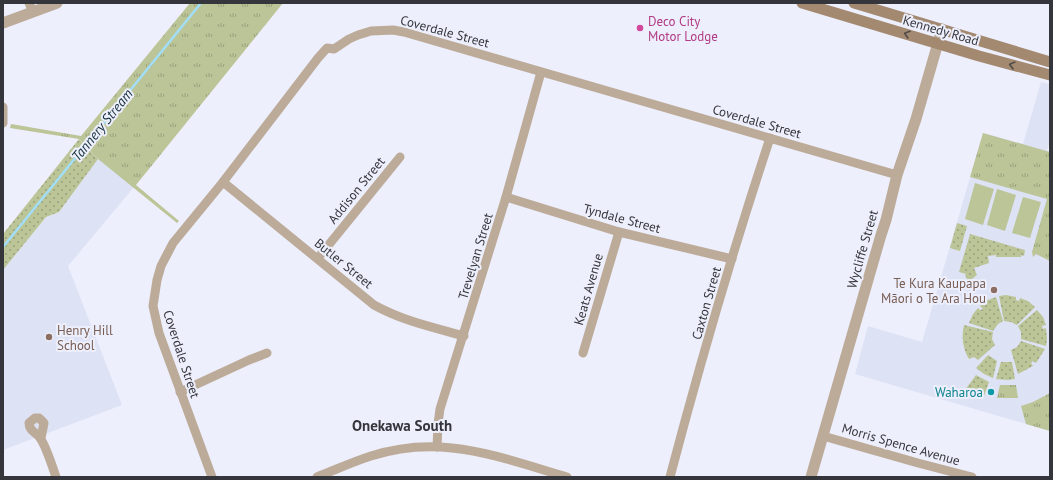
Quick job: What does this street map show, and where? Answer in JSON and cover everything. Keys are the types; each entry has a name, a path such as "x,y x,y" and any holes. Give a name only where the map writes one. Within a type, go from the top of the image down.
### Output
{"main road":[{"name":"Kennedy Road","path":"802,3 938,44 1050,75"},
{"name":"Kennedy Road","path":"861,4 1050,62"},
{"path":"859,20 861,4"}],"street":[{"path":"3,23 31,8 57,3"},
{"name":"Wycliffe Street","path":"811,477 886,220 897,175 916,119 942,29"},
{"name":"Coverdale Street","path":"212,477 159,333 153,306 155,286 161,266 173,243 223,182 327,48 334,49 340,44 358,35 382,30 404,32 897,175"},
{"name":"Trevelyan Street","path":"437,447 440,409 506,198 541,72"},
{"path":"3,107 3,123"},
{"name":"Caxton Street","path":"670,477 732,259 770,138"},
{"name":"Addison Street","path":"318,258 400,157"},
{"name":"Butler Street","path":"223,182 374,305 390,314 464,336"},
{"name":"Tyndale Street","path":"506,198 618,232 732,259"},
{"name":"Keats Avenue","path":"583,353 618,232"},
{"path":"180,392 267,353"},
{"name":"Morris Spence Avenue","path":"823,436 972,477"},
{"path":"41,438 56,477"},
{"path":"317,477 371,456 407,449 437,447 451,447 482,453 567,477"}],"shaded area":[{"name":"Te Kura Kaupapa Māori o Te Ara Hou","path":"1041,82 1050,84 1050,141 1047,151 1050,152 1050,431 855,374 868,326 922,342 983,133 1023,144"},
{"name":"Henry Hill School","path":"98,159 134,187 68,266 122,405 3,450 3,270 46,217 59,212"}],"green space":[{"path":"190,3 283,3 136,185 179,221 177,223 98,159 79,139 10,128 11,124 81,136"},
{"path":"983,133 1050,152 1050,261 1036,254 1033,257 1032,252 1047,199 970,177"},
{"path":"79,139 98,159 59,212 46,217 3,270 3,234"},
{"path":"975,183 994,189 983,225 965,219"},
{"path":"997,189 1016,195 1005,231 987,225"},
{"path":"1023,197 1041,202 1030,238 1012,233"},
{"path":"957,223 967,226 960,251 950,248"},
{"path":"970,234 1025,250 1024,256 988,256 989,263 974,268 977,275 969,281 965,276 966,274 959,272"},
{"path":"1006,295 1016,297 1016,300 1019,301 1020,298 1028,301 1035,307 1017,325 1004,321 999,296"},
{"path":"996,297 1003,321 998,324 993,331 969,323 973,314 978,308 980,310 983,309 980,306 988,300"},
{"path":"1037,310 1043,317 1046,325 1042,326 1043,329 1046,328 1046,346 1021,339 1021,332 1018,326"},
{"path":"964,325 993,332 992,339 995,345 978,360 974,357 969,359 965,351 963,343"},
{"path":"1021,341 1045,349 1036,363 1033,361 1031,363 1033,366 1018,374 1011,350 1017,347"},
{"path":"988,355 997,361 993,378 976,368"},
{"path":"1001,362 1012,362 1015,379 996,379"},
{"path":"976,375 989,382 984,396 965,390"},
{"path":"1000,385 1016,385 1018,398 997,398"},
{"path":"1050,393 1050,431 1026,424 1021,406 1033,402"}],"waterway":[{"name":"Tannery Stream","path":"3,247 201,3"}],"place":[{"name":"Deco City Motor Lodge","path":"640,28"},
{"name":"Te Kura Kaupapa Māori o Te Ara Hou","path":"994,290"},
{"name":"Henry Hill School","path":"49,337"},
{"name":"Waharoa","path":"991,392"}],"district":[{"name":"Onekawa South","path":"402,426"}]}
